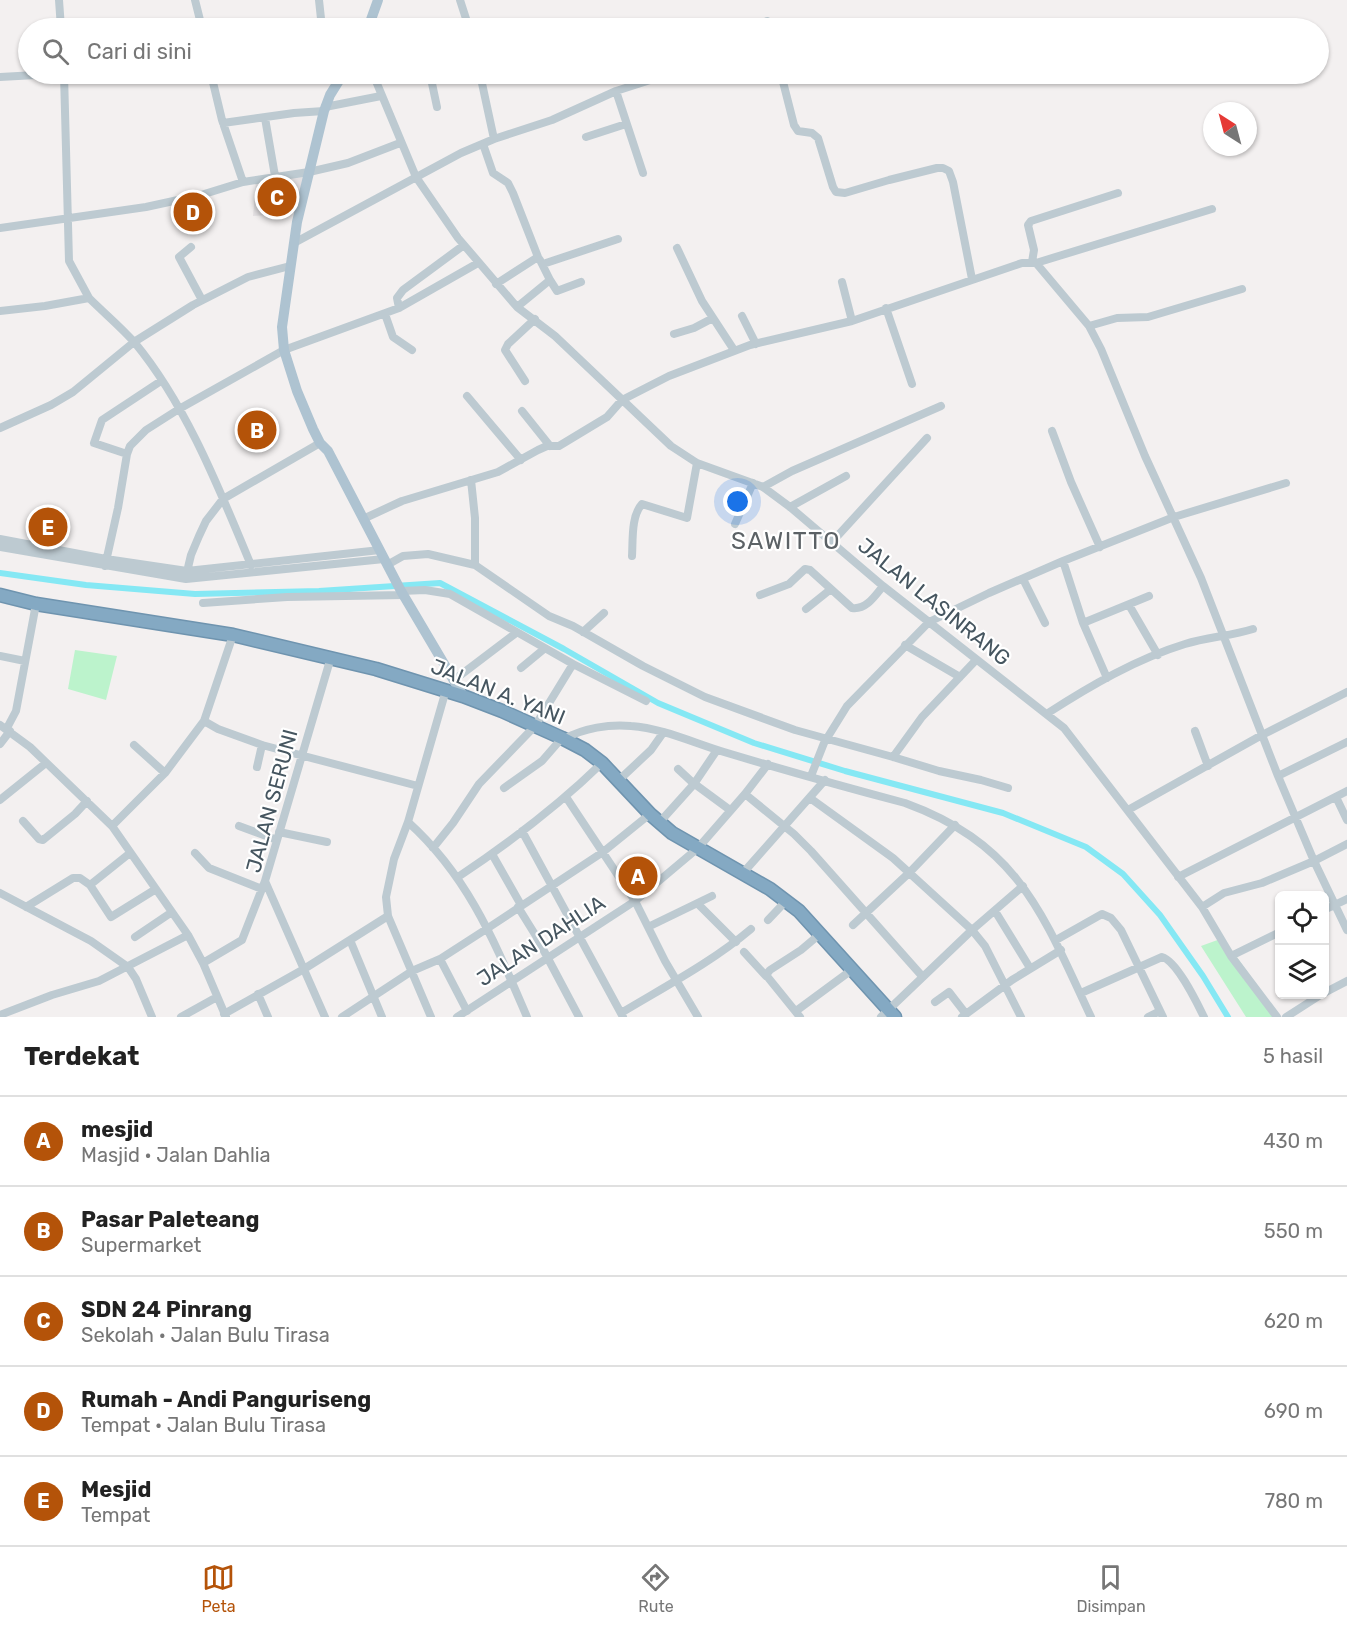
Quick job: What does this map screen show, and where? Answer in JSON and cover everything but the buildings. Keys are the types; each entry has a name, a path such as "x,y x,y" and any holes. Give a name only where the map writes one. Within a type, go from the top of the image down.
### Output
{"highway":[{"name":"JALAN A. YANI","path":"0,595 36,604 233,635 450,685 464,696 563,738 602,763 654,819 698,848 743,873 799,911 853,969 889,1015"}],"main road":[{"path":"372,18 378,0"},
{"path":"337,84 325,109 294,243 282,323 284,350 297,391 320,443 328,451 450,685"}],"street":[{"path":"59,0 60,18"},
{"path":"195,0 200,18"},
{"path":"319,0 321,18"},
{"path":"460,0 466,18"},
{"path":"0,77 18,76"},
{"path":"64,84 69,261 89,298 134,342 179,409 223,498 251,566"},
{"path":"213,84 223,123 243,183"},
{"name":"JALAN LASINRANG","path":"377,84 416,177 445,221 517,307 535,320 670,446 696,463 763,487 976,660 1048,713 1075,741 1202,907 1231,956 1277,1017"},
{"path":"432,84 437,108"},
{"path":"482,84 494,139"},
{"path":"294,243 416,177 483,144 552,120 616,91 638,84"},
{"path":"784,84 794,125 798,131 812,133 818,138 832,187 836,192 845,193 937,168 949,171 972,279"},
{"path":"616,91 643,173"},
{"path":"223,123 325,109 381,96"},
{"path":"264,118 275,176"},
{"path":"586,137 626,124"},
{"path":"0,228 146,207 275,176 309,172 348,163 400,143"},
{"path":"483,144 493,173 508,183 550,280 557,291 581,282"},
{"path":"1118,193 1028,223 1034,250 1034,262 1089,326 1101,349 1145,456 1201,578 1278,776 1314,861 1347,930"},
{"path":"363,519 402,501 502,471 550,446 559,446 607,417 622,400 669,375 735,350 852,321 972,279 1212,209"},
{"path":"496,284 541,260 618,239"},
{"path":"399,309 398,298 403,290 464,244"},
{"path":"191,247 179,257 202,300"},
{"path":"677,248 702,301 735,350"},
{"path":"105,563 118,508 126,454 130,446 146,430 284,350 399,309 478,263"},
{"path":"0,428 64,398 134,342 202,300 248,277 290,266"},
{"path":"517,307 550,280"},
{"path":"842,282 852,321"},
{"path":"1089,326 1117,318 1148,317 1242,290"},
{"path":"0,311 89,298"},
{"path":"886,308 912,384"},
{"path":"385,314 393,337 412,350"},
{"path":"742,315 756,344"},
{"path":"674,334 694,328 713,318"},
{"path":"525,381 505,350 508,344 535,320"},
{"path":"126,454 94,443 101,421 161,381"},
{"path":"467,396 521,460"},
{"path":"763,487 792,471 941,406"},
{"path":"522,411 550,446"},
{"path":"1052,431 1071,482 1100,547"},
{"path":"832,542 927,438"},
{"path":"187,575 206,521 223,498 320,443"},
{"path":"632,556 635,519 638,508 642,504 687,518 696,463"},
{"path":"790,507 846,476"},
{"path":"471,480 475,518 475,565"},
{"path":"735,524 753,483"},
{"path":"812,773 825,741 847,706 929,622 1063,561 1174,518 1286,483"},
{"path":"0,539 105,563 187,575 385,561 403,556 428,554 475,565 549,616 705,697 825,741 1008,788"},
{"path":"0,547 63,554"},
{"path":"187,575 251,566 385,561"},
{"path":"1063,561 1083,622 1107,678"},
{"path":"760,595 789,584 805,569 810,570 852,608 858,609 866,605 883,586"},
{"path":"1023,579 1045,623"},
{"path":"806,609 831,588"},
{"path":"203,603 425,590 450,594 544,649 646,702"},
{"path":"1083,622 1149,596"},
{"path":"0,744 16,711 36,604"},
{"path":"1129,605 1158,655"},
{"path":"583,632 604,613"},
{"path":"1048,713 1086,689 1158,655 1183,645 1253,629"},
{"path":"431,1017 388,916 387,888 394,859 408,822 450,685 516,633"},
{"path":"112,826 165,773 204,721 233,635"},
{"path":"905,645 960,677"},
{"path":"521,668 544,649"},
{"path":"0,656 25,661"},
{"name":"JALAN SERUNI","path":"325,1017 264,885 331,657"},
{"path":"893,757 922,717 976,660"},
{"path":"433,848 479,784 536,726 573,664"},
{"path":"1128,810 1262,735 1347,692"},
{"path":"204,721 218,729 262,745 418,786"},
{"path":"504,788 542,761 563,738 581,731 610,726 635,726 768,764 812,773 825,780 932,813 955,825 993,853 1023,886 1056,940 1088,1016"},
{"path":"6,728 112,826 188,935 203,963 225,1016 388,916"},
{"path":"1195,732 1208,766"},
{"path":"619,780 651,750 663,733"},
{"path":"1278,776 1347,742"},
{"path":"134,745 165,773"},
{"path":"256,767 262,745"},
{"path":"342,1017 412,971 440,958 488,928 654,819 694,784 717,750"},
{"path":"0,800 46,763"},
{"path":"458,877 566,797 602,763"},
{"name":"JALAN DAHLIA","path":"457,1017 636,901 698,848 768,764"},
{"path":"678,769 694,784 730,810"},
{"path":"743,873 825,780"},
{"path":"1178,877 1347,791"},
{"path":"745,794 811,851 922,976"},
{"path":"566,797 636,901 676,981 698,1017"},
{"path":"1336,797 1347,820"},
{"path":"810,798 910,872 972,930 985,946 1021,1017"},
{"path":"23,821 39,839 43,840 87,801"},
{"path":"408,822 458,877 488,928 527,1017"},
{"path":"853,925 910,872 955,825"},
{"path":"239,826 278,836 327,842"},
{"path":"522,831 622,1015 736,942 751,928"},
{"path":"1202,907 1224,893 1262,883 1347,844"},
{"path":"90,885 130,853"},
{"path":"195,853 209,868 264,885 242,940 203,963"},
{"path":"492,854 579,1017"},
{"path":"26,908 73,878 80,878 90,885 111,917 156,889"},
{"path":"889,1015 922,976 1023,886"},
{"path":"0,893 99,946 128,967 136,979 152,1017"},
{"path":"648,927 712,896"},
{"path":"1329,908 1347,899"},
{"path":"768,920 786,901"},
{"path":"698,904 736,942"},
{"path":"995,911 1030,969"},
{"path":"135,937 172,912"},
{"path":"1056,940 1098,916 1105,914 1111,918 1121,930 1161,1014 1148,1017"},
{"path":"766,976 770,970 801,950 820,934"},
{"path":"1231,956 1275,934"},
{"path":"0,1014 99,981 188,935"},
{"path":"350,940 382,1017"},
{"path":"935,1002 949,992 964,1016 1006,985 1061,950"},
{"path":"744,952 798,1014 853,969"},
{"path":"440,958 467,1011"},
{"path":"1080,993 1159,958 1167,959 1194,996 1204,1017"},
{"path":"1329,991 1347,981"},
{"path":"258,994 268,1017"},
{"path":"181,1017 217,997"},
{"path":"1286,1017 1315,999"}],"shaded area":[{"path":"305,174 295,213 253,216 256,182"}],"green space":[{"path":"75,650 117,656 106,700 68,689"},
{"path":"1223,938 1280,1017 1246,1017 1201,946"}],"waterway":[{"path":"0,573 86,585 195,594 319,591 440,583 564,649 658,703 754,743 845,771 1003,813 1086,847 1123,874 1160,915 1203,976 1228,1017"}],"place":[{"name":"SDN 24 Pinrang","path":"277,197"},
{"name":"Rumah - Andi Panguriseng","path":"193,212"},
{"name":"Pasar Paleteang","path":"257,430"},
{"name":"Mesjid","path":"48,527"},
{"name":"mesjid","path":"638,876"}],"district":[{"name":"SAWITTO","path":"786,541"}]}
